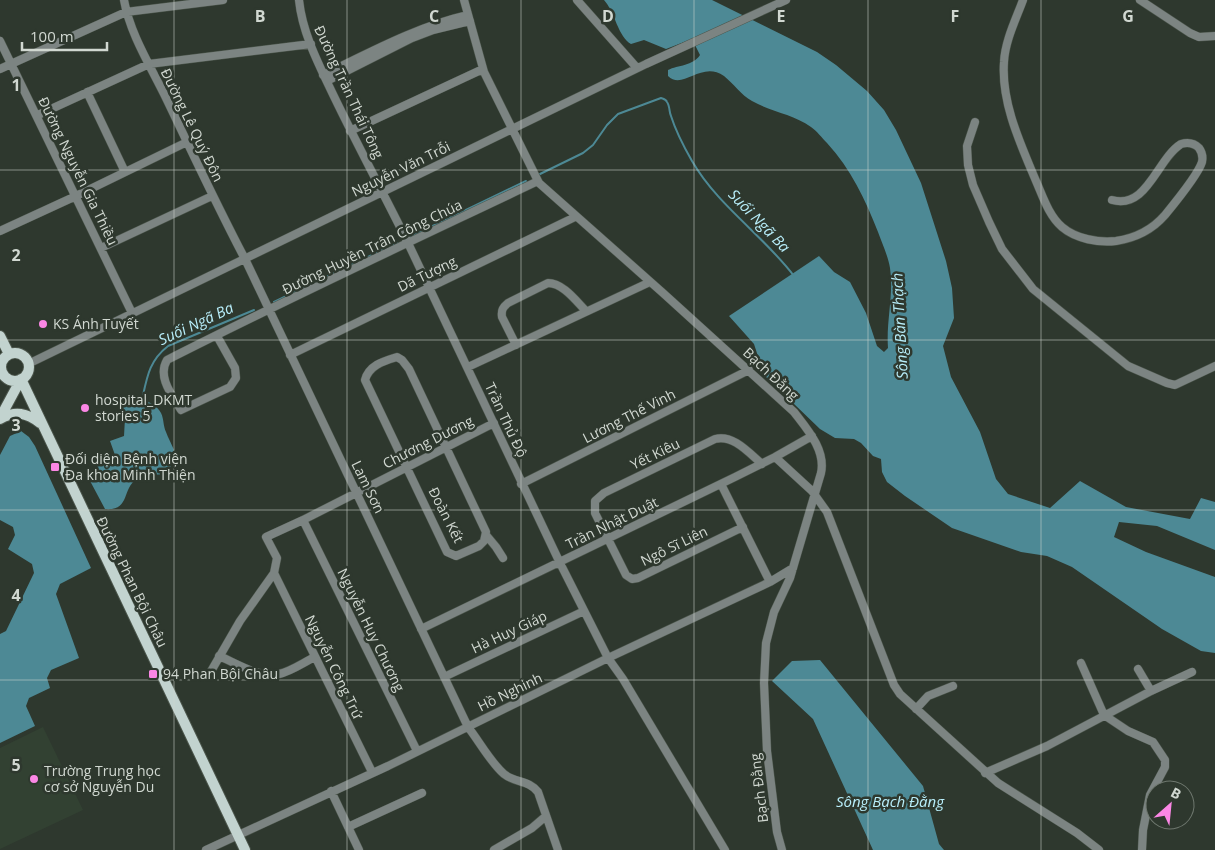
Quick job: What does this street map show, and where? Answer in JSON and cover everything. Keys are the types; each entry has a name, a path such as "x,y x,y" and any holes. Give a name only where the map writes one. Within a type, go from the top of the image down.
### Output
{"main road":[{"path":"0,336 9,354"},
{"path":"0,418 21,379 27,373 28,364 21,354 9,354 1,363 1,374 12,380 21,379"},
{"name":"Đường Phan Bội Châu","path":"21,379 245,850"},
{"path":"0,418 21,413 42,424"}],"street":[{"name":"Đường Lê Quý Đôn","path":"124,0 126,12 149,64 244,259"},
{"path":"0,68 126,12 223,0"},
{"name":"Đường Trần Thái Tông","path":"299,0 302,18 325,78 350,131 383,192"},
{"name":"Bạch Đằng","path":"464,0 483,69 538,182 794,412 812,436 823,460 793,568 786,588 774,612 766,643 767,751 777,832 782,850"},
{"path":"577,0 637,68"},
{"name":"Nguyễn Văn Trỗi","path":"28,364 637,68 786,0"},
{"path":"1023,0 1005,54 1004,70 1008,96 1012,118 1021,146 1045,202 1052,216 1061,227 1071,233 1104,242 1125,240 1146,232 1164,217 1179,198 1201,165 1201,151 1194,144 1188,142 1181,144 1160,167 1142,192 1131,200 1124,202 1112,200"},
{"path":"1140,0 1196,36 1215,36"},
{"path":"325,78 411,32 447,20 469,18"},
{"name":"Đường Nguyễn Gia Thiều","path":"0,41 38,115 132,313"},
{"path":"38,115 149,64 311,44"},
{"path":"350,131 483,69"},
{"path":"87,92 125,172"},
{"path":"975,122 967,152 973,184 1002,250 1033,289 1136,371 1175,385 1215,366"},
{"path":"0,231 187,142"},
{"name":"Đường Huyền Trân Công Chúa","path":"217,336 235,368 236,378 230,387 180,410 163,376 163,367 167,360 408,243 538,182"},
{"name":"Trần Thủ Độ","path":"383,192 494,423 521,484 608,658 623,679 725,850"},
{"path":"101,248 212,196"},
{"name":"Dã Tượng","path":"290,355 575,217"},
{"name":"Lam Sơn","path":"244,259 468,727 502,772 510,778 527,783 535,788 541,798 558,850"},
{"path":"468,368 650,282"},
{"path":"516,345 501,312 508,303 548,283 560,286 586,311"},
{"name":"Đoàn Kết","path":"397,358 402,360 409,369 486,532 484,541 479,546 456,556 447,552 408,467 365,380 371,368 397,358"},
{"name":"Lương Thế Vinh","path":"521,484 749,370"},
{"name":"Chương Dương","path":"274,572 277,558 266,537 304,520 494,423"},
{"name":"Trần Nhật Duật","path":"421,628 722,484 812,436"},
{"name":"Yết Kiêu","path":"608,538 595,513 595,501 599,496 716,439 723,437 731,439 762,464"},
{"path":"775,457 814,493 827,512 894,684 900,694 985,773 1077,832 1099,850"},
{"path":"722,484 770,582"},
{"name":"Nguyễn Huy Chương","path":"304,520 417,751"},
{"name":"Ngô Sĩ Liên","path":"608,538 626,575 632,579 638,578 743,527"},
{"path":"486,535 503,558"},
{"name":"Hồ Nghinh","path":"206,850 770,582 793,568"},
{"path":"210,673 240,621 274,572"},
{"name":"Nguyễn Công Trứ","path":"274,572 372,772"},
{"name":"Hà Huy Giáp","path":"444,677 584,611"},
{"path":"219,656 260,673 278,674 316,657"},
{"path":"1081,663 1104,715 1128,731 1153,742 1165,760 1165,767 1150,795 1143,830 1142,850"},
{"path":"1138,669 1151,690"},
{"path":"985,773 1047,746 1151,690 1178,680 1192,672"},
{"path":"916,709 928,696 953,686"},
{"path":"331,791 359,850"},
{"path":"348,827 422,793"},
{"path":"494,850 532,828 546,816"}],"shaded area":[{"name":"Trường Trung học cơ sở Nguyễn Du","path":"43,727 83,810 0,849 0,748"}],"water":[{"name":"Sông Bàn Thạch","path":"604,0 712,0 817,52 867,91 884,110 896,130 921,183 946,261 952,288 954,318 943,346 951,377 980,432 996,479 1008,494 1050,508 1080,481 1126,507 1190,519 1201,498 1215,502 1215,550 1157,526 1119,522 1114,537 1146,552 1215,577 1215,653 1201,651 1162,629 1072,567 1047,556 1021,552 952,528 887,482 882,472 881,459 873,456 861,443 854,439 835,438 820,429 764,375 754,344 729,316 819,256 834,272 850,282 866,313 877,346 884,352 888,348 890,268 873,220 857,185 843,163 813,129 797,119 752,101 744,96 724,76 716,72 708,71 680,80 674,80 668,76 668,70 689,63 700,55 692,39 666,49 644,40 631,44 623,36"},
{"path":"139,398 152,404 159,410 165,430 174,449 175,457 165,474 140,477 132,483 119,507 105,509 89,479 91,471 115,455 110,441 124,436 125,418 122,404"},
{"path":"21,431 29,437 35,446 91,568 60,584 56,594 79,658 51,670 47,678 50,688 29,698 26,706 35,726 0,743 0,634 6,631 34,573 32,564 8,549 15,535 13,527 0,520 0,455 10,436"},
{"name":"Sông Bạch Đằng","path":"820,660 923,786 939,844 944,850 873,850 813,719 772,681 792,661"}],"waterway":[{"name":"Suối Ngã Ba","path":"538,175 583,153 593,145 607,125 618,114 661,98 664,99 668,104 680,139 703,177 794,276"},
{"name":"Suối Ngã Ba","path":"410,237 526,181"},
{"name":"Suối Ngã Ba","path":"274,302 397,243"},
{"name":"Suối Ngã Ba","path":"142,400 147,377 153,364 168,346 254,310"}],"place":[{"name":"KS Ánh Tuyết","path":"43,324"},
{"name":"hospital_DKMT stories 5","path":"85,408"},
{"name":"Đối diện Bệnh viện Đa khoa Minh Thiện","path":"55,467"},
{"name":"94 Phan Bội Châu","path":"153,674"},
{"name":"Trường Trung học cơ sở Nguyễn Du","path":"34,779"}]}
